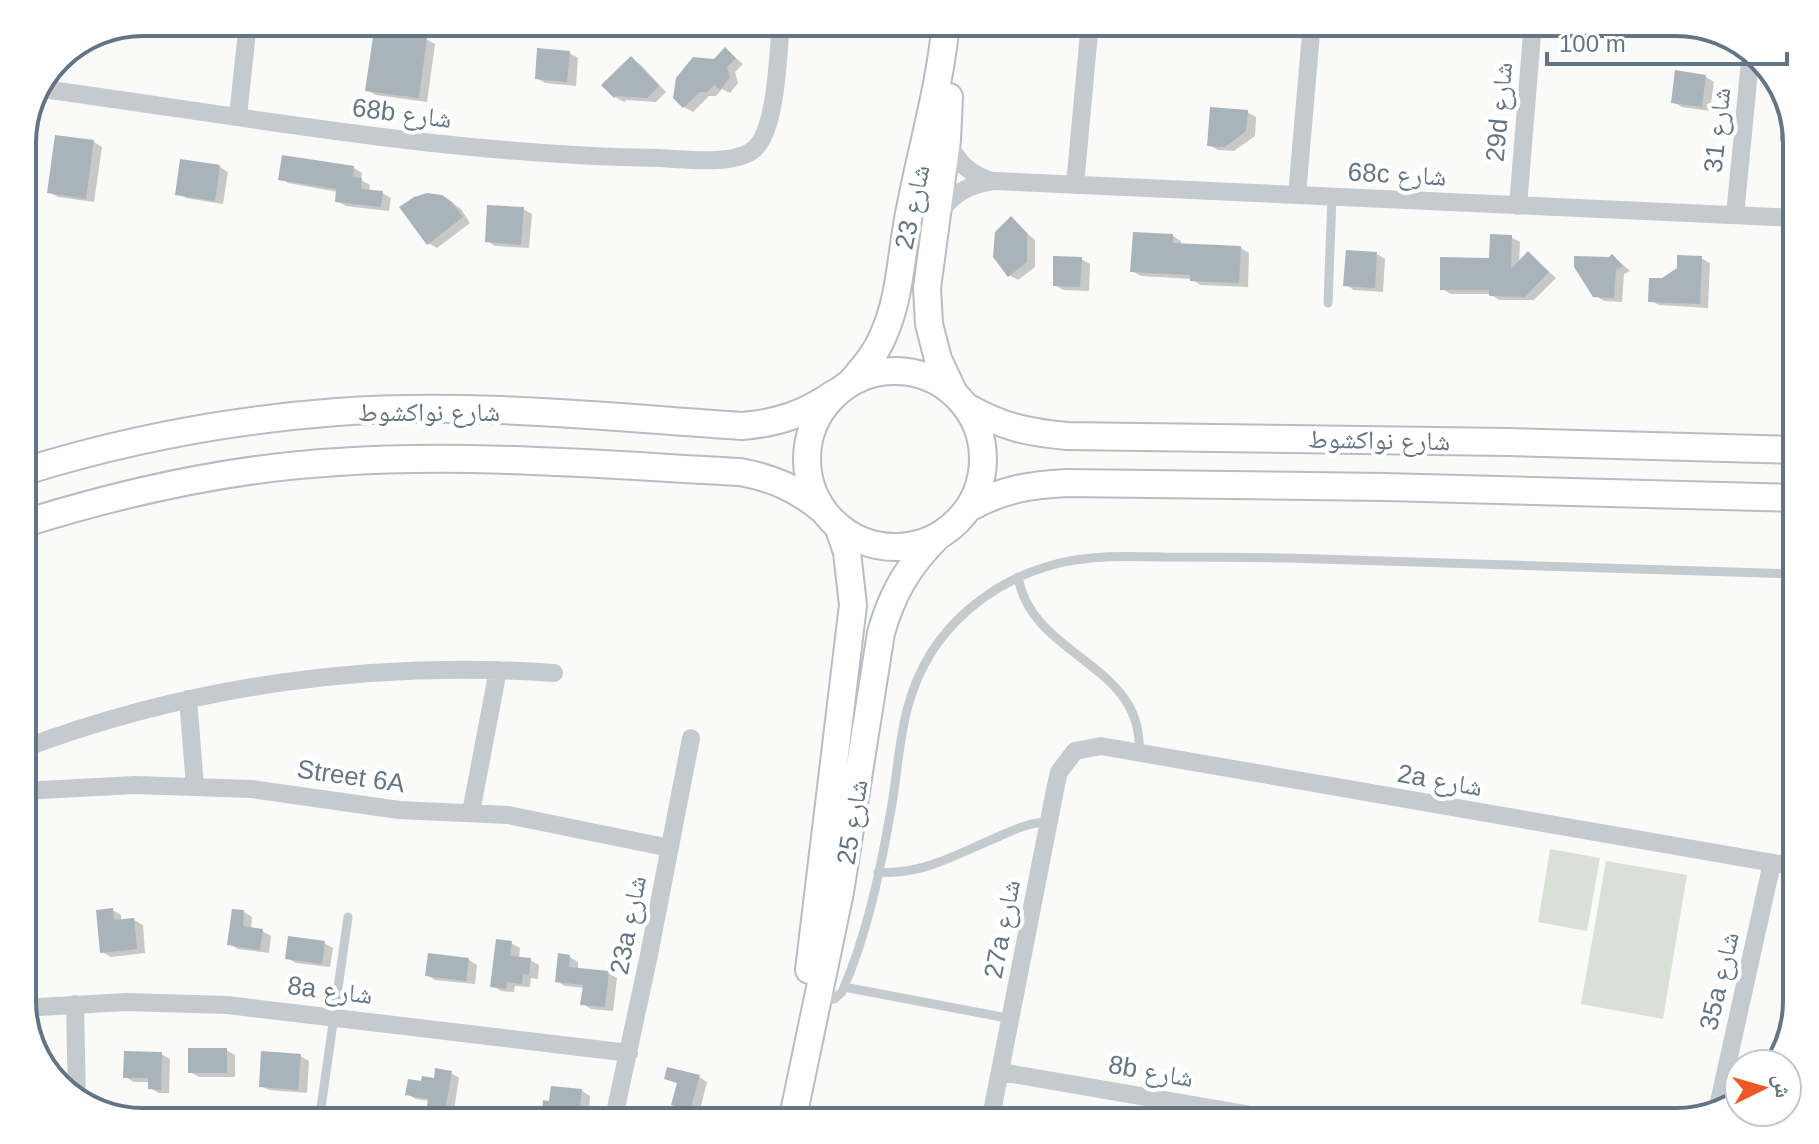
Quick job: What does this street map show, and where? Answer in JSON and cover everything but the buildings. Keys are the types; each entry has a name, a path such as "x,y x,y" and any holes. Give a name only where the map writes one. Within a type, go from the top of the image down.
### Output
{"street":[{"path":"238,116 247,36"},
{"name":"68b شارع","path":"51,90 447,145 600,157 730,159 754,149 767,128 779,36"},
{"name":"شارع 23","path":"844,387 869,360 893,310 910,208 933,109 944,36"},
{"name":"شارع 23","path":"954,36 947,140 927,288 929,324 938,359 960,399"},
{"path":"1075,185 1089,36"},
{"path":"1297,195 1311,36"},
{"name":"29d شارع","path":"1518,206 1532,36"},
{"name":"شارع 31","path":"1735,215 1749,66"},
{"name":"68c شارع","path":"947,140 954,156 965,168 979,177 995,181"},
{"name":"68c شارع","path":"936,217 947,202 961,191 977,183 995,181 1783,217"},
{"path":"893,370 915,372 935,379 960,399 977,426 983,446 983,468 969,508 955,524 938,536 918,544 897,547 876,545 856,538 831,518 813,492 807,450 821,410 844,387 872,373 893,370"},
{"name":"شارع نواكشوط","path":"36,468 153,437 245,421 338,412 431,409 742,426 767,424 815,408 844,387"},
{"name":"شارع نواكشوط","path":"960,399 1008,426 1067,436 1783,450"},
{"name":"شارع نواكشوط","path":"36,520 160,487 247,471 336,462 425,458 740,472 785,484 806,496 831,518"},
{"name":"شارع نواكشوط","path":"969,508 991,496 1016,488 1067,483 1400,487 1783,498"},
{"name":"شارع 25","path":"784,1108 808,976 853,605 847,552 831,518"},
{"name":"شارع 25","path":"795,1108 853,822 881,633 889,605 901,580 917,556 938,536"},
{"path":"36,744 92,725 188,699 279,683 349,674 438,669 554,673"},
{"path":"471,812 498,670"},
{"path":"188,699 195,786"},
{"name":"23a شارع","path":"616,1108 691,738"},
{"name":"2a شارع","path":"1075,751 1101,746 1783,865"},
{"name":"27a شارع","path":"993,1108 1059,772 1075,751"},
{"name":"Street 6A","path":"36,790 96,786 195,786 280,792 408,811 471,812 526,818 670,848"},
{"name":"35a شارع","path":"1720,1099 1772,863"},
{"name":"8a شارع","path":"36,1007 177,1002 278,1009 629,1053"},
{"path":"75,1004 77,1084"},
{"name":"8b شارع","path":"1001,1072 1211,1108"}],"lane":[{"path":"1328,303 1332,196"},
{"path":"819,1000 834,999 844,987 878,872 891,807 902,723 914,686 932,652 956,622 985,597 1018,577 1076,559 1137,556 1345,559 1783,574"},
{"path":"1018,577 1029,608 1043,626 1124,695 1137,722 1139,753"},
{"path":"878,872 899,873 919,869 1024,825 1049,822"},
{"path":"321,1108 348,917"},
{"path":"844,987 1012,1019"}],"shaded area":[{"path":"1550,849 1600,858 1587,931 1538,922"},
{"path":"1606,861 1687,875 1663,1019 1581,1004"}]}
